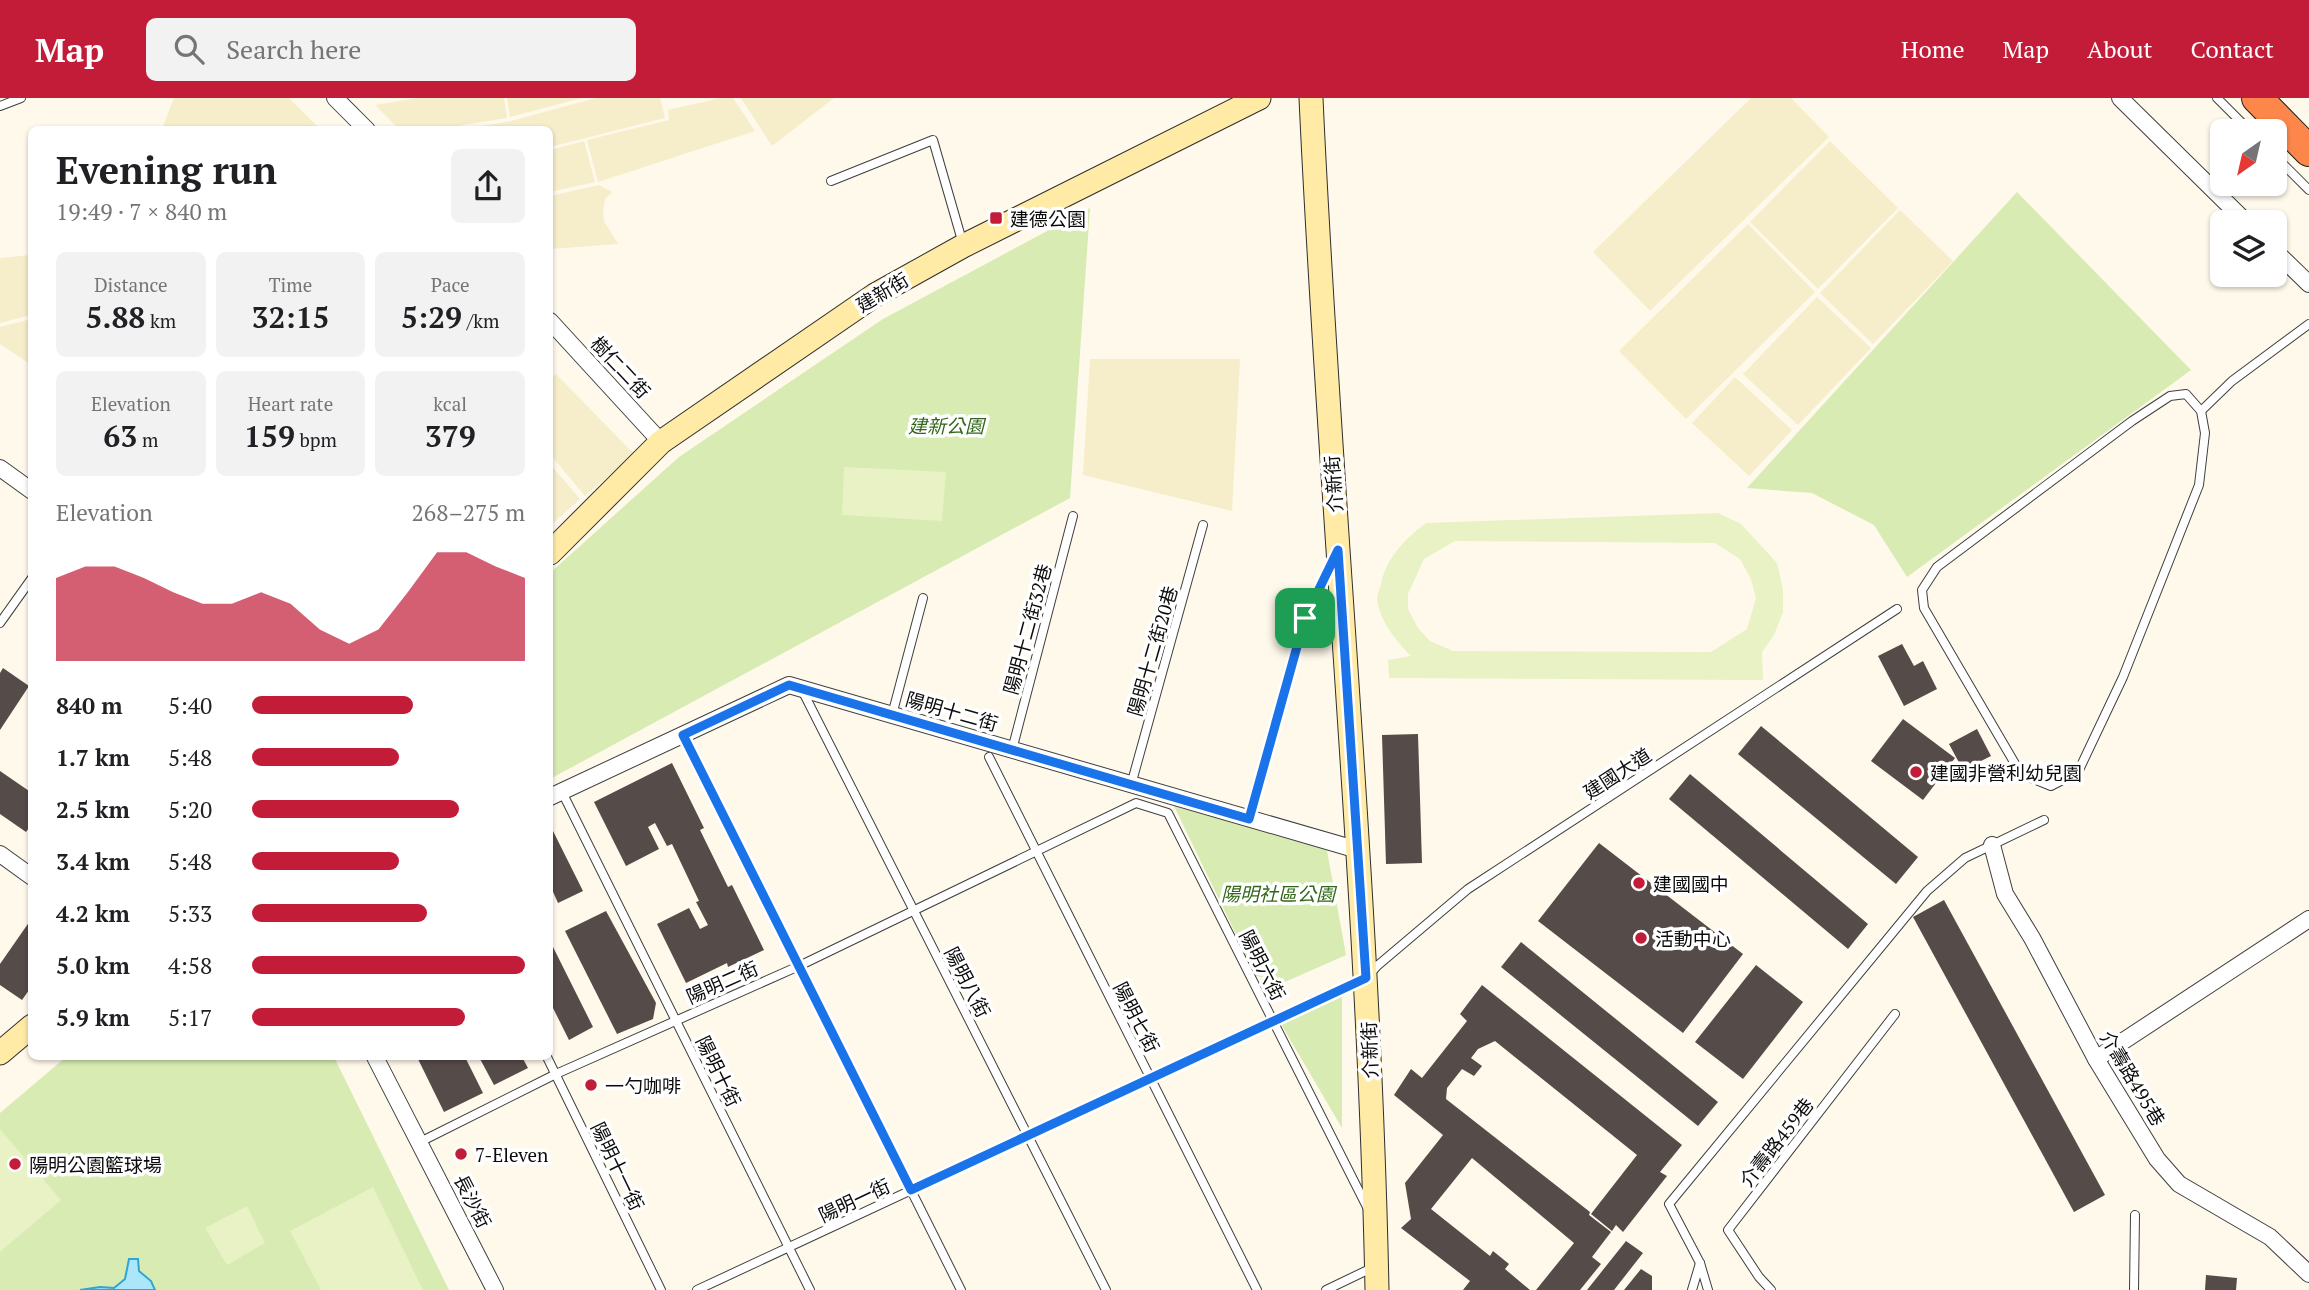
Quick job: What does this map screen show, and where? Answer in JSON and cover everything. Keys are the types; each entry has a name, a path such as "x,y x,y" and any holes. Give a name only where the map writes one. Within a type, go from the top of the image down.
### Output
{"highway":[{"path":"2257,98 2309,150"}],"street":[{"path":"335,98 363,126"},
{"name":"建新街","path":"553,550 662,442 875,295 964,246 1259,98"},
{"name":"介新街","path":"1311,98 1318,260 1366,978 1377,1290"},
{"path":"2120,98 2234,210"},
{"path":"2287,262 2309,284"},
{"name":"樹仁二街","path":"553,324 662,442"},
{"path":"0,468 28,488"},
{"name":"陽明十二街","path":"555,794 789,685 1358,849"},
{"name":"介壽路495巷","path":"1992,845 2004,894 2032,938 2096,1059 2157,1159 2179,1184 2270,1237 2309,1274"},
{"path":"0,853 28,875"},
{"path":"2096,1059 2309,919"},
{"path":"0,1053 28,1029"},
{"name":"長沙街","path":"377,1060 495,1290"}],"lane":[{"path":"0,106 21,98"},
{"path":"2217,98 2238,119"},
{"path":"831,181 933,140 964,246"},
{"path":"2287,168 2309,190"},
{"path":"2201,411 2232,381 2309,324"},
{"path":"2186,394 2201,411 2205,433 2199,485 2123,677 2078,772 2051,786 2021,774 1924,608 1922,590 1937,567 2170,396 2186,394"},
{"name":"陽明十二街32巷","path":"1012,750 1073,516"},
{"name":"陽明十二街20巷","path":"1131,785 1203,525"},
{"path":"1249,819 1305,618 1338,550"},
{"path":"0,623 28,584"},
{"path":"892,715 923,598"},
{"name":"建國大道","path":"1366,978 1468,889 1896,609"},
{"name":"陽明八街","path":"802,689 1106,1290"},
{"path":"683,735 961,1290"},
{"name":"陽明七街","path":"989,757 1257,1290"},
{"name":"陽明十街","path":"555,794 677,1020 810,1290"},
{"name":"陽明二街","path":"420,1142 556,1074 799,966 1136,803 1151,807"},
{"name":"陽明六街","path":"1151,807 1168,813 1375,1222"},
{"path":"1708,1290 1700,1263 1669,1204 1927,891 1965,858 2044,820"},
{"name":"陽明一街","path":"697,1290 1366,978"},
{"name":"介壽路459巷","path":"1771,1290 1759,1277 1728,1230 1895,1014"},
{"name":"陽明十一街","path":"549,1060 661,1290"},
{"path":"2134,1290 2135,1215"},
{"path":"1692,1290 1700,1263"},
{"path":"1326,1290 1377,1266"}],"shaded area":[{"path":"174,98 289,98 317,126 163,126"},
{"path":"418,98 504,98 507,118 457,126 396,126 375,105"},
{"path":"507,98 582,98 510,117"},
{"path":"596,98 660,98 665,118 553,146 553,126 483,126"},
{"path":"721,98 733,98 755,131 598,182 587,140 669,120 668,110"},
{"path":"741,98 834,98 772,146"},
{"path":"1751,98 1791,98 1829,137 1650,311 1593,252"},
{"path":"584,141 595,182 553,191 553,149"},
{"path":"1830,141 1898,208 1818,289 1750,222"},
{"path":"599,185 612,192 605,199 604,221 618,244 553,249 553,195"},
{"path":"1900,210 1953,261 1873,344 1820,293"},
{"path":"1748,224 1815,292 1686,419 1619,351"},
{"path":"28,255 28,316 0,323 0,258"},
{"path":"1817,297 1871,348 1798,425 1743,374"},
{"path":"28,320 28,363 0,344 0,327"},
{"path":"1090,359 1240,359 1232,511 1083,475"},
{"path":"556,374 634,454 585,496 553,458 553,376"},
{"path":"1735,377 1792,430 1749,476 1692,423"},
{"path":"553,468 580,499 553,523"}],"green space":[{"path":"2017,192 2191,370 1907,577 1874,525 1812,493 1747,488"},
{"name":"建新公園","path":"1090,208 1070,498 553,777 553,570 679,457 883,319"},
{"path":"844,467 946,472 942,521 842,515"},
{"path":"1718,513 1741,524 1777,563 1783,590 1783,612 1774,635 1762,652 1763,680 1389,678 1388,660 1411,656 1385,623 1377,596 1392,557 1411,535 1426,523","holes":["1455,541 1715,543 1740,559 1751,579 1756,598 1747,629 1711,652 1453,651 1430,641 1418,628 1408,609 1408,594 1424,559"]},
{"name":"陽明社區公園","path":"1174,806 1326,845 1346,955 1285,982 1256,976"},
{"path":"1342,990 1342,1128 1278,1019"},
{"path":"62,1060 335,1060 449,1290 0,1290 0,1113"},
{"name":"陽明公園籃球場","path":"0,1129 61,1200 0,1252"},
{"path":"373,1187 423,1290 321,1290 290,1231"},
{"path":"247,1206 265,1243 227,1265 205,1228"}],"water":[{"path":"129,1259 138,1259 139,1271 151,1281 155,1290 80,1290 114,1288 125,1279"}],"building":[{"path":"1902,644 1914,666 1923,661 1937,689 1904,706 1878,656"},
{"path":"3,668 28,688 0,730 0,673"},
{"path":"1903,719 1955,758 1923,800 1871,761"},
{"path":"1761,726 1918,857 1896,884 1738,754"},
{"path":"1977,729 1991,756 1963,770 1949,744"},
{"path":"1418,734 1422,863 1386,864 1382,735"},
{"path":"672,763 704,828 700,830 728,887 732,885 764,950 728,967 727,963 686,983 657,924 689,908 700,929 708,925 672,844 667,846 655,823 648,827 659,849 626,866 594,802"},
{"path":"0,771 28,790 28,829 26,832 0,814"},
{"path":"1690,774 1868,924 1848,949 1669,799"},
{"path":"553,831 583,891 558,903 553,892"},
{"name":"活動中心","path":"1599,843 1743,954 1683,1033 1538,921"},
{"path":"1944,900 2105,1195 2074,1212 1913,917"},
{"path":"606,911 656,1003 653,1019 617,1034 565,931"},
{"path":"28,924 28,992 22,1000 0,985 0,964"},
{"path":"1521,942 1718,1102 1698,1126 1501,967"},
{"path":"553,947 593,1027 569,1040 553,1008"},
{"path":"1756,965 1803,1002 1743,1079 1695,1042"},
{"path":"1482,985 1682,1145 1660,1172 1667,1176 1623,1232 1616,1225 1612,1231 1591,1214 1637,1155 1495,1041 1478,1049 1471,1058 1482,1066 1474,1076 1462,1069 1447,1088 1446,1099 1590,1212 1589,1215 1611,1232 1592,1257 1601,1264 1580,1290 1536,1290 1574,1243 1472,1158 1431,1209 1490,1256 1493,1251 1509,1264 1505,1269 1530,1290 1463,1290 1470,1281 1401,1228 1411,1219 1405,1183 1443,1135 1394,1095 1411,1069 1422,1078 1467,1021 1460,1014"},
{"path":"418,1060 466,1060 483,1093 444,1112"},
{"path":"481,1060 524,1060 528,1068 494,1085"},
{"path":"1626,1241 1643,1253 1614,1290 1587,1290"},
{"path":"1641,1269 1652,1276 1652,1290 1624,1290"},
{"path":"2206,1275 2237,1278 2236,1290 2205,1290"}],"place":[{"name":"建德公園","path":"996,218"},
{"name":"建國非營利幼兒園","path":"1916,772"},
{"name":"建國國中","path":"1639,883"},
{"name":"活動中心","path":"1641,938"},
{"name":"一勺咖啡","path":"591,1085"},
{"name":"7-Eleven","path":"461,1154"},
{"name":"陽明公園籃球場","path":"15,1164"}],"route":[{"path":"1338,550 1366,978 911,1190 683,735 789,685 1249,819 1305,618 1338,550"}]}
